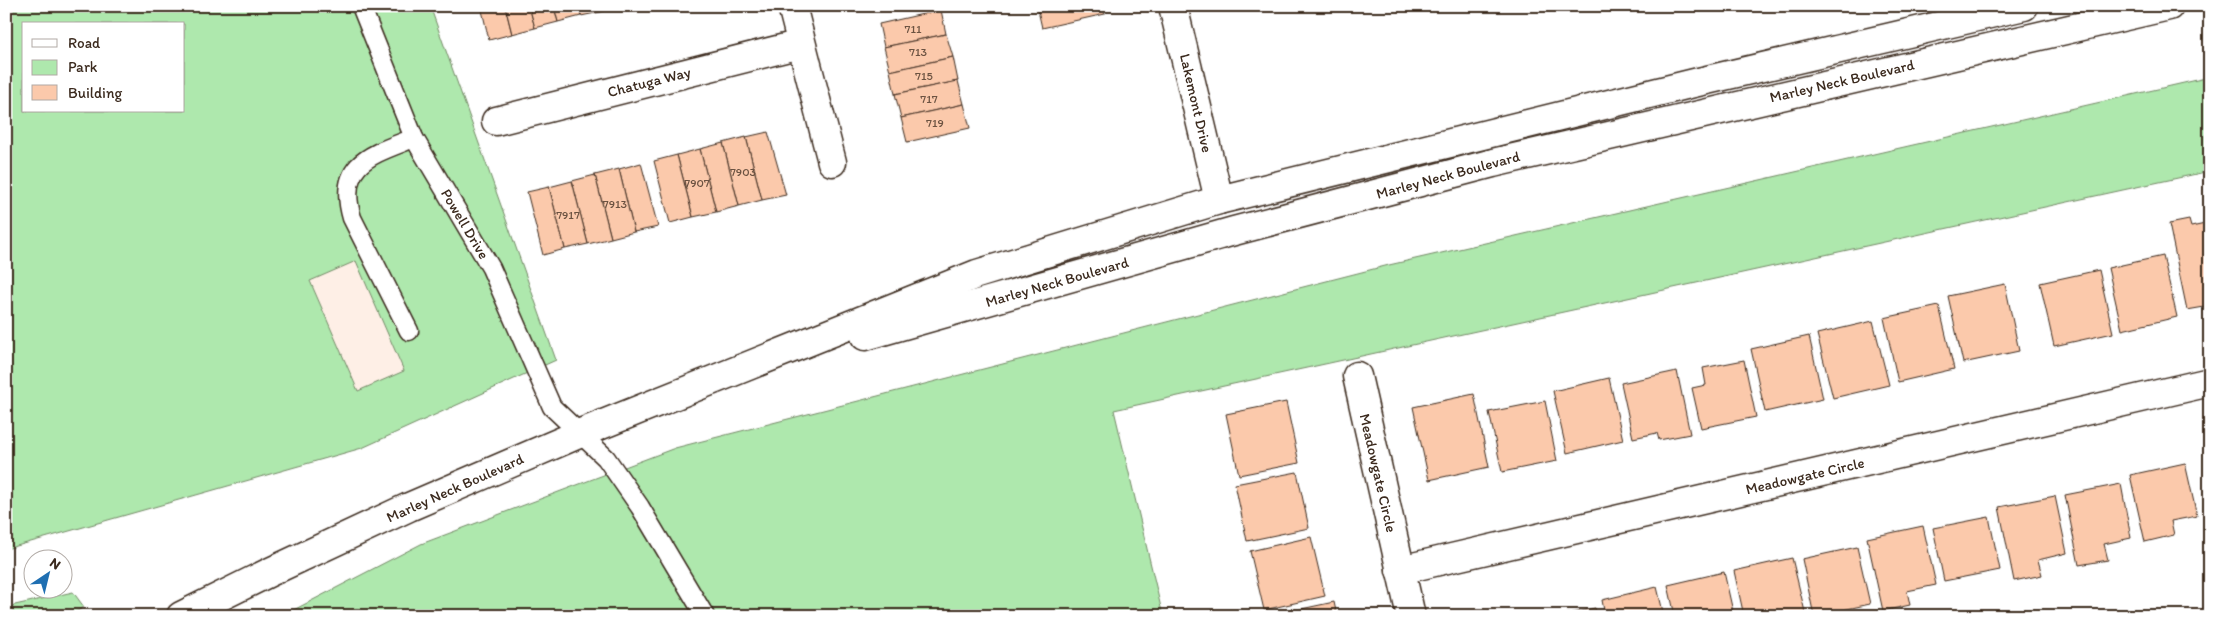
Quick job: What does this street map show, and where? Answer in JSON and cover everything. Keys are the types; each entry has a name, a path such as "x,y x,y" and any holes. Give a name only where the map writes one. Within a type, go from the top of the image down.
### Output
{"main road":[{"path":"792,6 832,162"},
{"name":"Lakemont Drive","path":"1173,6 1219,200"},
{"name":"Marley Neck Boulevard","path":"182,616 400,511 580,433 977,274 1219,200 1685,85 2024,6"},
{"name":"Marley Neck Boulevard","path":"733,372 1234,231 1493,163 2169,6"},
{"name":"Chatuga Way","path":"496,121 801,44"},
{"name":"Meadowgate Circle","path":"1357,376 1411,616"},
{"name":"Meadowgate Circle","path":"1400,570 2210,382"}],"lane":[{"name":"Powell Drive","path":"361,6 414,138 491,268 552,407 606,458 640,507 705,616"},
{"path":"409,331 352,218 347,200 348,184 354,172 363,161 376,153 414,138"}],"shaded area":[{"path":"356,261 404,371 358,392 310,281"}],"green space":[{"path":"6,6 430,6 556,360 362,448 6,549","holes":["356,261 404,371 358,391 310,281"]},
{"path":"2210,77 2210,171 1114,410 1163,616 282,616 421,544 675,448 1389,265"},
{"path":"72,592 84,607 69,616 6,616 6,607 37,600 72,600"}],"building":[{"path":"481,6 505,6 512,34 489,40"},
{"path":"505,6 529,6 535,28 512,34"},
{"path":"529,6 554,6 558,22 535,28"},
{"path":"554,6 578,6 581,16 558,22"},
{"path":"578,6 604,6 605,11 581,16"},
{"path":"1037,6 1103,6 1105,14 1042,28"},
{"path":"941,10 946,34 884,47 879,24"},
{"path":"946,34 953,57 890,71 884,47"},
{"path":"953,57 958,81 895,94 890,71"},
{"path":"958,81 964,104 901,118 895,94"},
{"path":"964,104 970,128 907,142 901,118"},
{"path":"768,132 786,195 762,200 746,137"},
{"path":"746,137 762,200 739,206 723,143"},
{"path":"723,143 739,206 716,212 700,149"},
{"path":"700,149 716,212 693,217 677,155"},
{"path":"677,155 693,217 670,223 654,161"},
{"path":"641,163 658,227 634,232 619,169"},
{"path":"619,169 634,232 611,238 595,175"},
{"path":"595,175 611,238 588,244 572,181"},
{"path":"572,181 588,244 565,249 549,187"},
{"path":"549,187 565,249 543,255 527,192"},
{"path":"2189,220 2191,227 2210,223 2210,306 2187,310 2169,224"},
{"path":"2163,256 2177,317 2122,330 2108,268"},
{"path":"2099,270 2113,333 2054,346 2040,283"},
{"path":"2005,284 2019,351 1963,363 1948,296"},
{"path":"1939,306 1954,369 1898,382 1884,318"},
{"path":"1873,321 1889,385 1833,398 1817,334"},
{"path":"1809,336 1823,399 1765,412 1751,349"},
{"path":"1744,360 1756,417 1701,428 1692,388 1706,385 1703,368"},
{"path":"1677,371 1690,434 1659,440 1657,433 1633,438 1621,383"},
{"path":"1609,378 1623,440 1567,453 1553,391"},
{"path":"1474,394 1489,467 1429,480 1413,407"},
{"path":"1545,401 1557,461 1502,472 1489,412"},
{"path":"1286,402 1299,463 1239,475 1226,414"},
{"path":"2185,463 2197,516 2171,521 2174,535 2145,542 2130,475"},
{"path":"1297,472 1309,528 1247,541 1235,484"},
{"path":"2121,484 2131,538 2104,544 2108,560 2079,565 2065,495"},
{"path":"2055,496 2067,553 2038,560 2042,575 2014,581 1999,507"},
{"path":"1989,517 2000,570 1944,581 1933,528"},
{"path":"1923,526 1936,585 1907,591 1910,605 1883,611 1867,538"},
{"path":"1311,537 1325,596 1264,610 1250,551"},
{"path":"1857,547 1870,604 1838,611 1839,616 1814,616 1802,559"},
{"path":"1792,558 1806,616 1744,616 1734,571"},
{"path":"1724,572 1734,616 1675,616 1668,585"},
{"path":"1657,587 1664,616 1605,616 1602,600"},
{"path":"1334,602 1337,616 1279,616 1278,614"},
{"path":"1595,608 1597,616 1559,616"}]}
